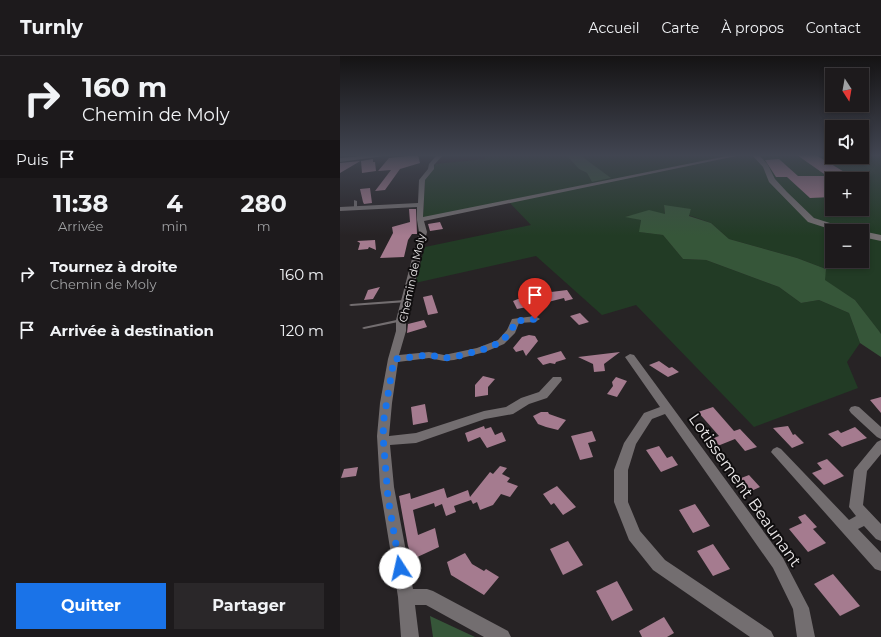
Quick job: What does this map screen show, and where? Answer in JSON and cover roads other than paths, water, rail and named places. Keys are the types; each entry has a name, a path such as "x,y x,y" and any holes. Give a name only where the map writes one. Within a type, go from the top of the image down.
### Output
{"street":[{"name":"Chemin de Moly","path":"410,637 406,597 388,494 385,441 383,436 384,418 394,359 401,331 401,320 423,232 420,220 423,182"},
{"path":"420,220 605,182"},
{"path":"774,182 811,220 825,225"},
{"path":"340,209 420,205"},
{"path":"869,235 881,238"},
{"path":"394,359 429,355 444,358 454,357 482,350 501,342 512,330 515,321 535,319"},
{"name":"Lotissement Beaunant","path":"630,358 778,563 801,608 806,637"},
{"path":"385,441 416,438 484,415 509,411 525,401 543,395 557,380"},
{"path":"666,409 648,416 630,443 621,470 621,502 634,535 659,566 765,637"},
{"path":"855,410 881,434"},
{"path":"881,445 861,470 856,507 881,534"},
{"path":"777,452 847,528 880,561"},
{"path":"847,528 866,518"},
{"path":"406,597 427,597 502,637"}],"lane":[{"path":"356,201 356,208"},
{"path":"351,305 405,301"},
{"path":"364,328 401,320"}]}
